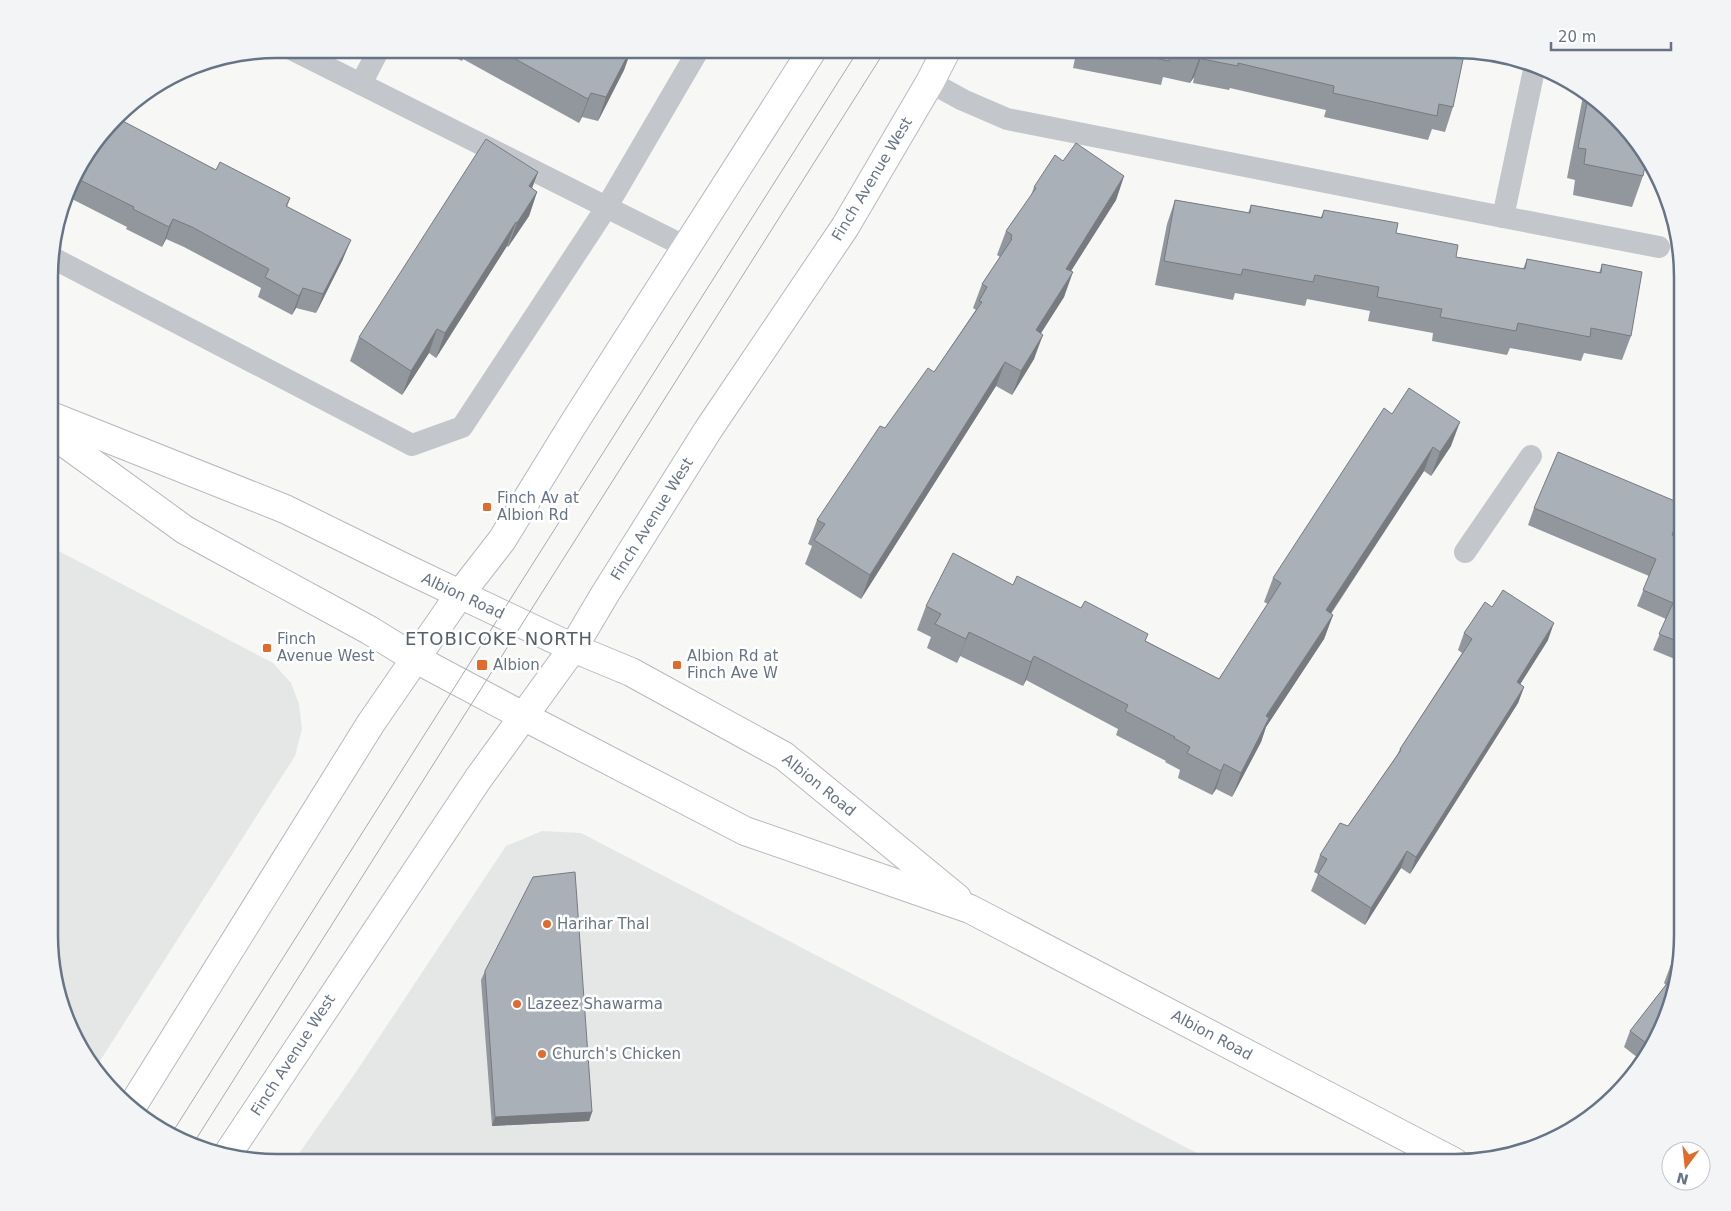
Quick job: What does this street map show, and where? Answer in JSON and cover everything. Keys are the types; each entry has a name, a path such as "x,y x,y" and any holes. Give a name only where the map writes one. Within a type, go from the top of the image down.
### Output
{"main road":[{"path":"136,1102 371,723 460,594 502,540 572,426 808,58"},
{"name":"Finch Avenue West","path":"231,1148 478,779 573,648 708,430 845,227 942,58"},
{"name":"Albion Road","path":"58,419 285,508 573,648 631,672 784,756 970,909"},
{"name":"Albion Road","path":"58,438 186,530 361,625 416,659 523,716 745,830 970,909 1439,1154"}],"lane":[{"path":"309,58 686,247"},
{"path":"361,84 374,58"},
{"path":"58,261 412,445 462,427 606,208 694,58"},
{"path":"1503,217 1533,72"},
{"path":"930,82 1007,119 1659,247"},
{"path":"1465,552 1531,456"}],"shaded area":[{"path":"58,551 273,663 291,683 299,704 302,729 295,756 99,1063 74,1018 65,991 59,963"},
{"path":"542,831 581,833 1199,1154 299,1154 354,1075 506,846"}],"building":[{"path":"513,58 626,58 606,97 591,93 588,99"},
{"path":"1154,58 1170,58 1169,61"},
{"path":"1463,58 1453,107 1439,104 1437,116 1333,93 1334,86 1238,63 1238,66 1202,59"},
{"path":"1587,102 1599,112 1628,143 1645,168 1643,176 1584,164 1586,149 1578,148"},
{"path":"123,121 216,170 220,162 290,198 286,206 351,240 323,294 303,288 299,296 265,277 269,269 192,227 173,219 169,227 133,209 134,207 80,180 94,155"},
{"path":"486,139 538,172 529,186 537,192 445,333 437,329 411,371 359,337"},
{"path":"1076,143 1124,176 1066,269 1073,272 1036,330 1043,335 1021,371 1005,362 870,575 814,540 825,524 817,520 880,426 885,428 928,368 934,372 982,302 979,301 987,287 982,284 1012,239 1012,235 1006,231 1036,188 1034,187 1055,155 1063,161"},
{"path":"1175,200 1250,213 1251,205 1322,218 1324,210 1398,223 1396,233 1458,245 1456,257 1525,269 1527,259 1601,273 1602,264 1642,272 1631,336 1591,328 1590,337 1518,323 1516,331 1440,317 1442,309 1377,297 1379,287 1315,275 1313,282 1243,269 1241,275 1164,261"},
{"path":"1409,388 1460,422 1440,452 1433,447 1326,610 1333,615 1266,716 1269,718 1241,773 1224,764 1221,771 1187,753 1190,747 1125,711 1128,705 1034,656 1031,662 969,632 966,639 935,624 941,614 926,606 953,553 1013,585 1017,576 1081,608 1085,601 1148,634 1145,641 1219,679 1281,583 1273,578 1384,408 1392,414"},
{"path":"1558,452 1674,501 1674,530 1672,535 1674,536 1674,640 1659,634 1673,603 1643,590 1656,559 1534,508"},
{"path":"1503,590 1554,623 1517,682 1524,687 1416,857 1407,851 1371,908 1318,874 1327,859 1320,855 1340,823 1348,826 1401,750 1472,639 1464,633 1485,602 1492,607"},
{"path":"575,872 592,1112 495,1117 485,971 533,877"},
{"path":"1668,982 1662,1005 1645,1042 1630,1031"}],"tram line":[{"path":"175,1128 853,58"},
{"path":"197,1138 880,58"}],"place":[{"name":"Finch Av at Albion Rd","path":"487,507"},
{"name":"Finch Avenue West","path":"267,648"},
{"name":"Albion","path":"482,665"},
{"name":"Albion Rd at Finch Ave W","path":"677,665"},
{"name":"Harihar Thal","path":"547,924"},
{"name":"Lazeez Shawarma","path":"517,1004"},
{"name":"Church's Chicken","path":"542,1054"}],"district":[{"name":"ETOBICOKE NORTH","path":"499,638"}]}
